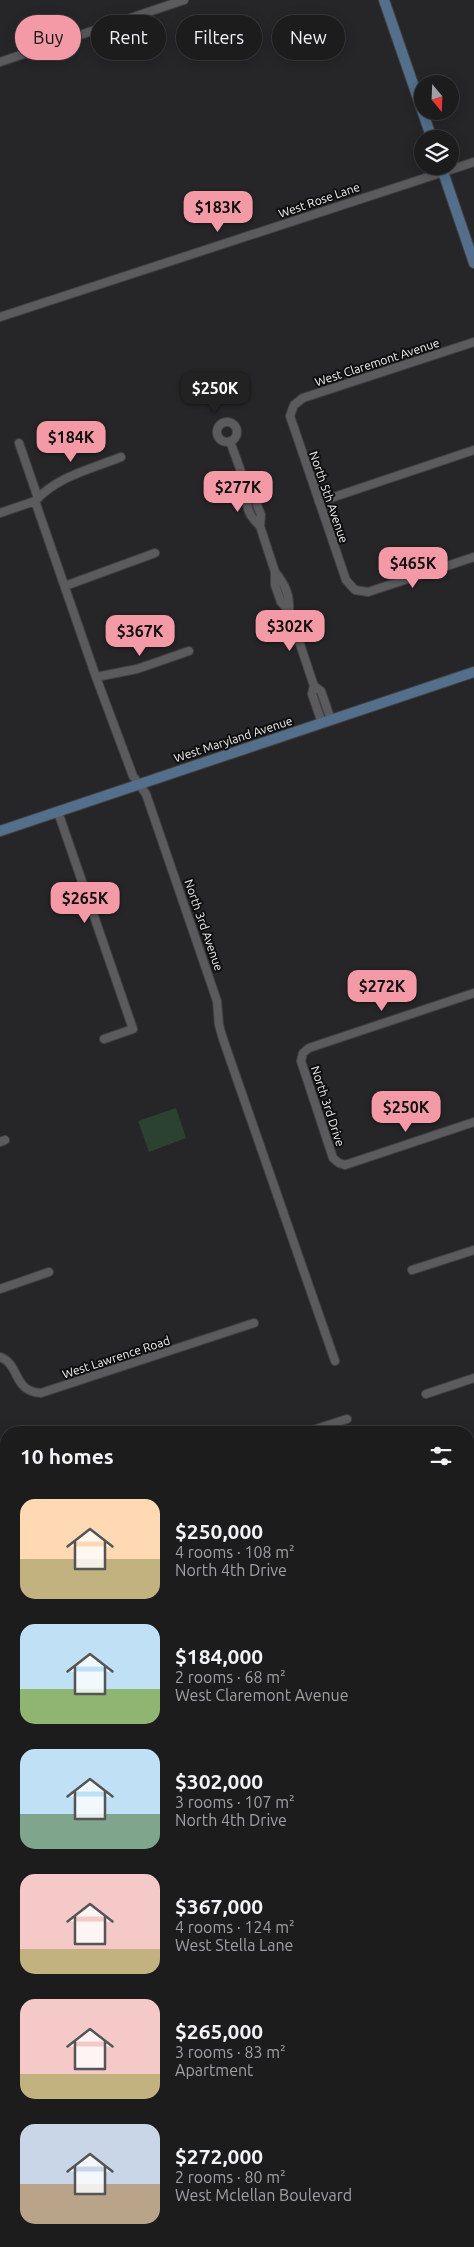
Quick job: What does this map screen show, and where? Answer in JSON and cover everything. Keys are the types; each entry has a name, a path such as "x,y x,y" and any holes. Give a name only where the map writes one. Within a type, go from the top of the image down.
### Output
{"street":[{"path":"0,62 184,0"},
{"path":"384,0 429,130"},
{"name":"West Rose Lane","path":"459,165 474,162"},
{"name":"West Rose Lane","path":"0,317 424,175"},
{"path":"444,175 474,263"},
{"name":"West Claremont Avenue","path":"292,411 296,403 303,398 474,342"},
{"name":"North 5th Avenue","path":"292,411 291,421 346,580 353,589 361,592 370,592 474,557"},
{"path":"230,442 246,488 246,502 252,518 260,526 275,572 275,585 281,602 288,611 314,686 312,694 326,721"},
{"name":"North 3rd Avenue","path":"19,443 96,677 133,776 146,794 198,944 217,1001 218,1025 335,1361"},
{"path":"319,502 474,450"},
{"path":"0,513 37,500 52,486 68,477 121,457"},
{"path":"65,586 155,554"},
{"path":"96,677 140,669 189,651"},
{"name":"West Maryland Avenue","path":"0,831 474,672"},
{"path":"58,812 133,1029 104,1039"},
{"name":"North 3rd Drive","path":"474,993 309,1048 303,1053 301,1061 333,1158 339,1163 345,1165 474,1122"},
{"path":"412,1270 474,1250"},
{"path":"0,1289 50,1272"},
{"name":"West Lawrence Road","path":"0,1357 9,1361 17,1378 26,1390 41,1393 254,1323"},
{"path":"426,1394 474,1378"},
{"path":"325,1426 347,1419"}],"green space":[{"path":"176,1108 186,1138 149,1152 138,1121"}]}
